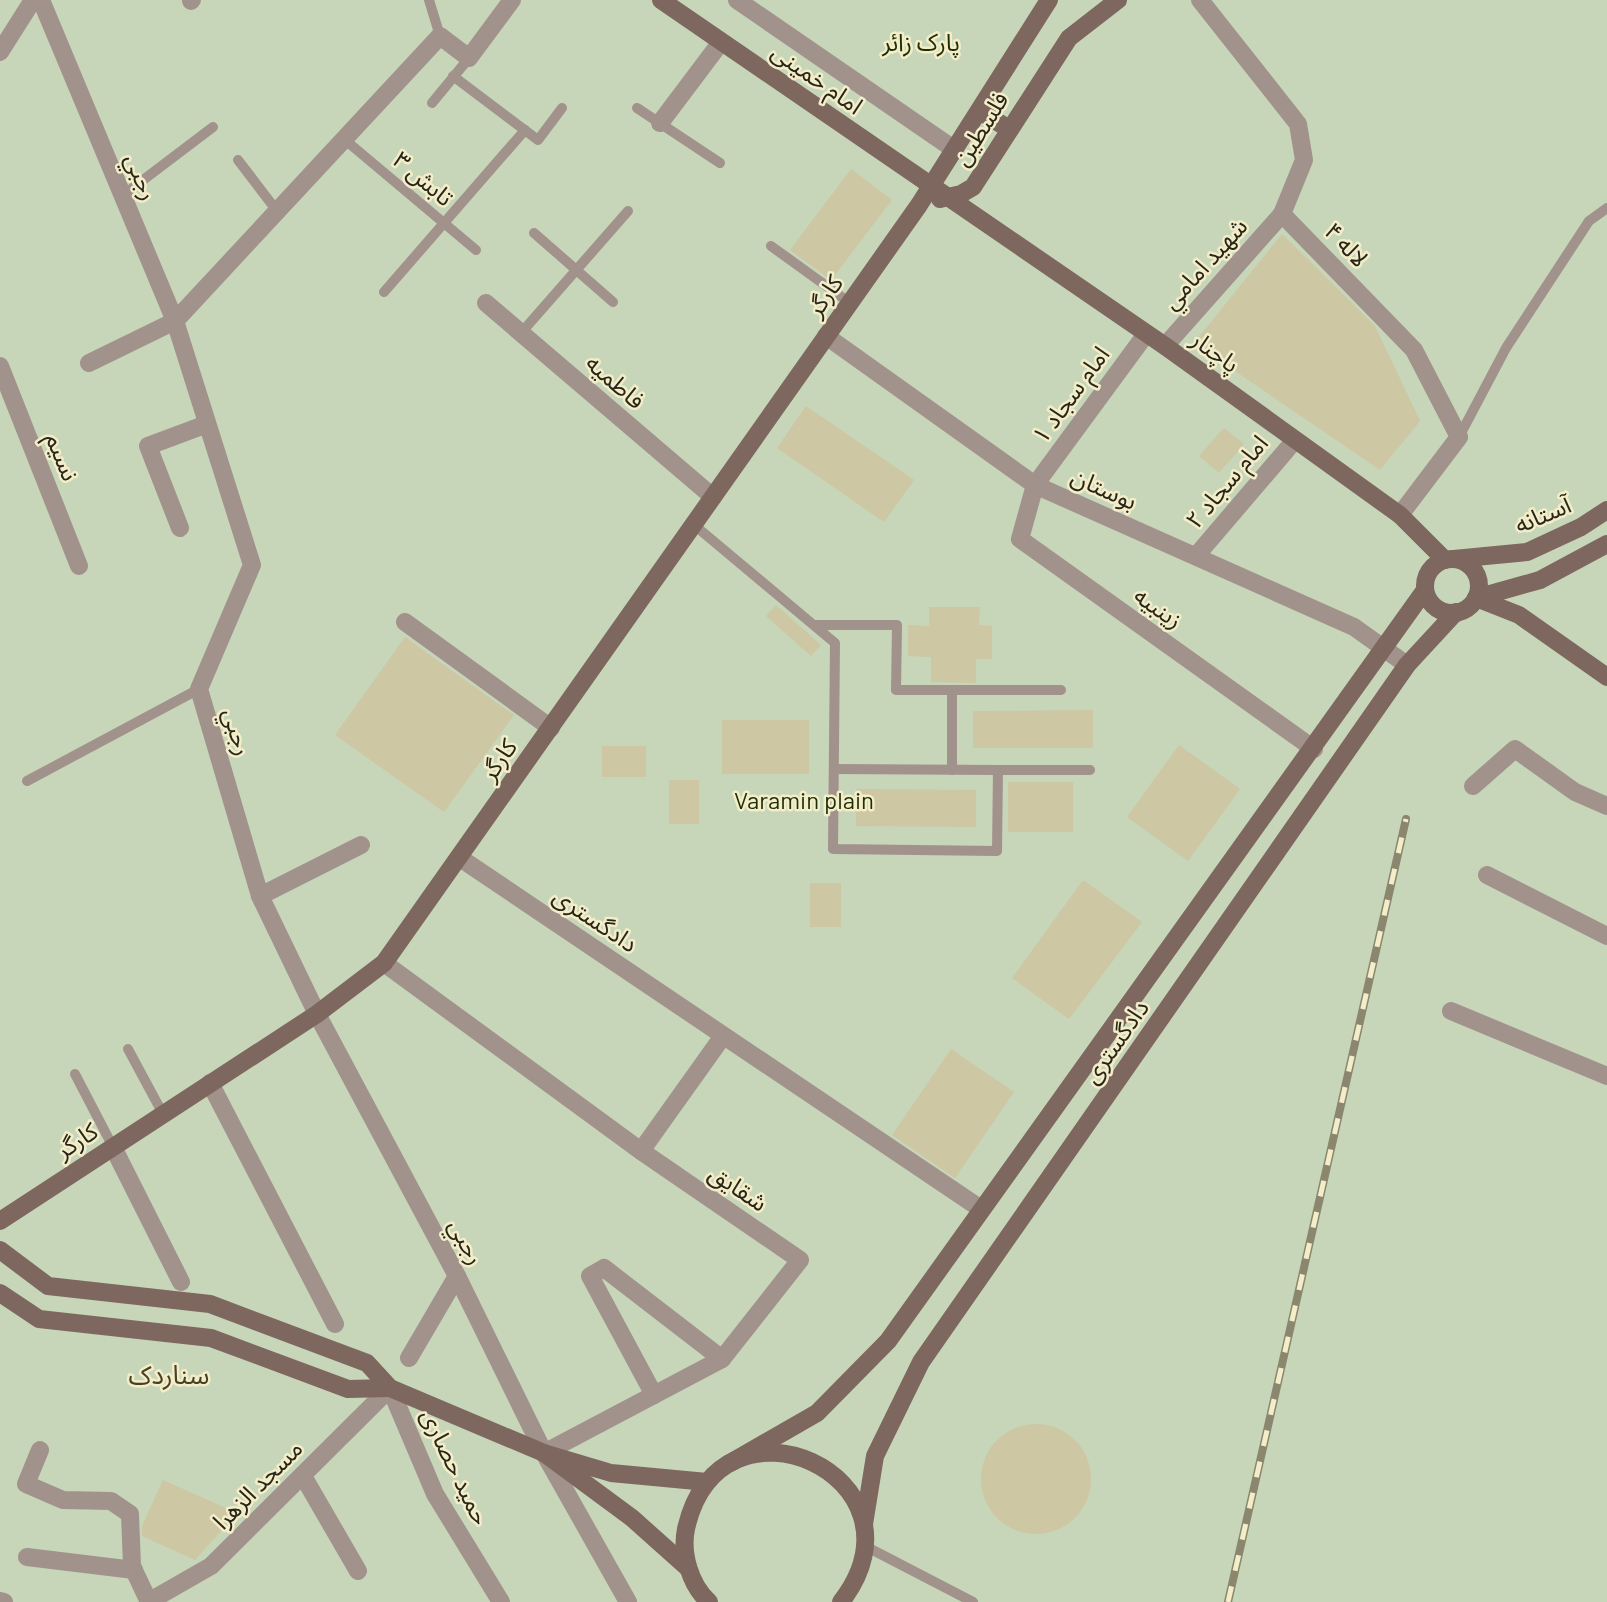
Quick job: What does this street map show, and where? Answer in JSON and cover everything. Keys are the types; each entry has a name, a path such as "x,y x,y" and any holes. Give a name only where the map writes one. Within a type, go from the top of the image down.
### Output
{"main road":[{"name":"امام خمینی","path":"661,0 938,192"},
{"name":"فلسطین","path":"938,192 955,150 1049,0"},
{"name":"فلسطین","path":"919,205 938,192 974,187 1069,38 1118,0"},
{"path":"980,111 1009,129"},
{"path":"974,187 974,203 980,220"},
{"name":"پاچنار","path":"938,192 1165,346 1400,515 1448,560"},
{"name":"کارگر","path":"0,1221 317,1014 384,963 460,859 919,205"},
{"name":"آستانه","path":"1448,560 1527,552 1581,527 1607,509"},
{"path":"1476,598 1477,576 1468,564 1448,560 1427,574 1425,590 1432,605 1439,610 1456,612 1464,610 1476,598 1540,580 1607,544"},
{"name":"دادگستری","path":"730,1463 817,1413 888,1342 1425,590"},
{"path":"1476,598 1519,615 1607,677"},
{"name":"دادگستری","path":"864,1524 875,1456 921,1362 1407,666 1456,612"},
{"path":"0,1250 48,1286 210,1304 367,1363 390,1388"},
{"path":"0,1293 39,1319 211,1338 348,1389 390,1388 544,1453 611,1473 707,1482"},
{"path":"709,1602 702,1595 688,1568 684,1538 691,1508 707,1482 730,1463 759,1453 787,1452 814,1460 837,1476 854,1498 864,1524 865,1546 855,1584 841,1602"},
{"path":"544,1453 632,1518 688,1568"}],"street":[{"path":"0,52 33,0"},
{"name":"رجبي","path":"41,0 174,321 252,565 199,689 260,896 317,1014 457,1276 544,1453"},
{"path":"89,363 174,321 440,36 468,58 512,0"},
{"path":"737,0 955,150"},
{"path":"1200,0 1298,124 1304,160 1282,214"},
{"path":"660,123 721,42"},
{"name":"شهيد امامي","path":"1165,346 1282,214"},
{"name":"لاله ۴","path":"1282,214 1415,351 1459,437"},
{"name":"فاطميه","path":"486,303 713,497"},
{"name":"امام سجاد ۱","path":"1035,485 1146,334"},
{"name":"بوستان","path":"827,336 1035,485 1354,627 1407,666"},
{"name":"نسيم","path":"0,366 79,566"},
{"path":"180,528 148,446 207,424"},
{"path":"1400,515 1459,437"},
{"name":"امام سجاد ۲","path":"1196,556 1295,440"},
{"name":"زينبيه","path":"1035,485 1020,539 1314,749"},
{"path":"405,622 551,728"},
{"path":"1473,786 1515,749 1575,792 1607,806"},
{"path":"260,896 361,845"},
{"name":"دادگستری","path":"460,859 981,1209"},
{"path":"1487,875 1607,936"},
{"name":"شقايق","path":"384,963 641,1151 800,1261 722,1359 544,1453"},
{"path":"1451,1011 1607,1076"},
{"path":"641,1151 723,1036"},
{"path":"210,1083 335,1324"},
{"path":"113,1147 181,1282"},
{"path":"654,1395 590,1276 604,1268 722,1359"},
{"path":"409,1358 457,1276"},
{"name":"مسجد الزهرا","path":"149,1602 211,1566 390,1388"},
{"name":"حمید حصاری","path":"390,1388 435,1494 501,1602"},
{"path":"40,1450 26,1484 63,1500 111,1501 130,1514 134,1570 149,1602"},
{"path":"544,1453 628,1602"},
{"path":"303,1476 358,1571"},
{"path":"27,1557 134,1570"}],"lane":[{"path":"429,0 440,36"},
{"path":"432,103 468,58"},
{"path":"453,76 538,140 562,108"},
{"path":"637,108 720,163"},
{"path":"122,196 213,127"},
{"path":"384,292 525,130"},
{"name":"تابش ۳","path":"344,139 475,250"},
{"path":"238,160 277,211"},
{"path":"1459,437 1506,348 1589,221 1607,208"},
{"path":"521,333 628,211"},
{"path":"534,233 613,302"},
{"path":"771,246 850,303"},
{"path":"693,524 835,643 833,849 997,851 998,770"},
{"path":"815,625 897,625 896,690 1061,690"},
{"path":"27,780 199,689"},
{"path":"952,690 952,770"},
{"path":"834,769 1090,770"},
{"path":"128,1049 163,1114"},
{"path":"75,1074 113,1147"},
{"path":"865,1546 973,1602"}],"green space":[{"name":"Varamin plain","path":"0,0 1607,0 1607,1602 0,1602"}],"building":[{"path":"851,169 892,200 831,280 790,250"},
{"path":"1282,234 1375,326 1420,421 1380,470 1194,343"},
{"path":"806,406 914,480 884,522 777,448"},
{"path":"1224,428 1244,444 1219,473 1199,456"},
{"path":"776,605 821,645 811,656 766,616"},
{"path":"929,607 980,607 979,625 992,626 992,659 976,659 976,683 931,682 931,657 908,656 908,625 929,626"},
{"path":"405,637 514,715 444,812 335,735"},
{"path":"1093,710 1093,748 973,748 973,711"},
{"path":"722,720 809,720 809,774 722,774"},
{"path":"1179,745 1240,789 1188,861 1127,817"},
{"path":"602,746 646,746 646,777 602,777"},
{"path":"669,780 699,780 699,824 669,824"},
{"path":"1008,782 1073,782 1073,832 1008,832"},
{"path":"856,789 976,790 976,827 856,826"},
{"path":"1083,880 1142,922 1069,1019 1012,978"},
{"path":"810,883 841,883 841,927 810,927"},
{"path":"951,1049 1014,1092 955,1178 892,1135"},
{"path":"1036,1424 1057,1428 1075,1440 1087,1458 1091,1479 1087,1500 1075,1518 1057,1530 1036,1534 1015,1530 997,1518 985,1500 981,1479 985,1458 997,1440 1015,1428"},
{"path":"163,1480 237,1513 195,1560 142,1536 142,1526"}],"railway":[{"path":"1228,1602 1406,819"}],"district":[{"name":"سناردک","path":"169,1375"}],"park label":[{"name":"پارک زائر","path":"921,43"}]}
